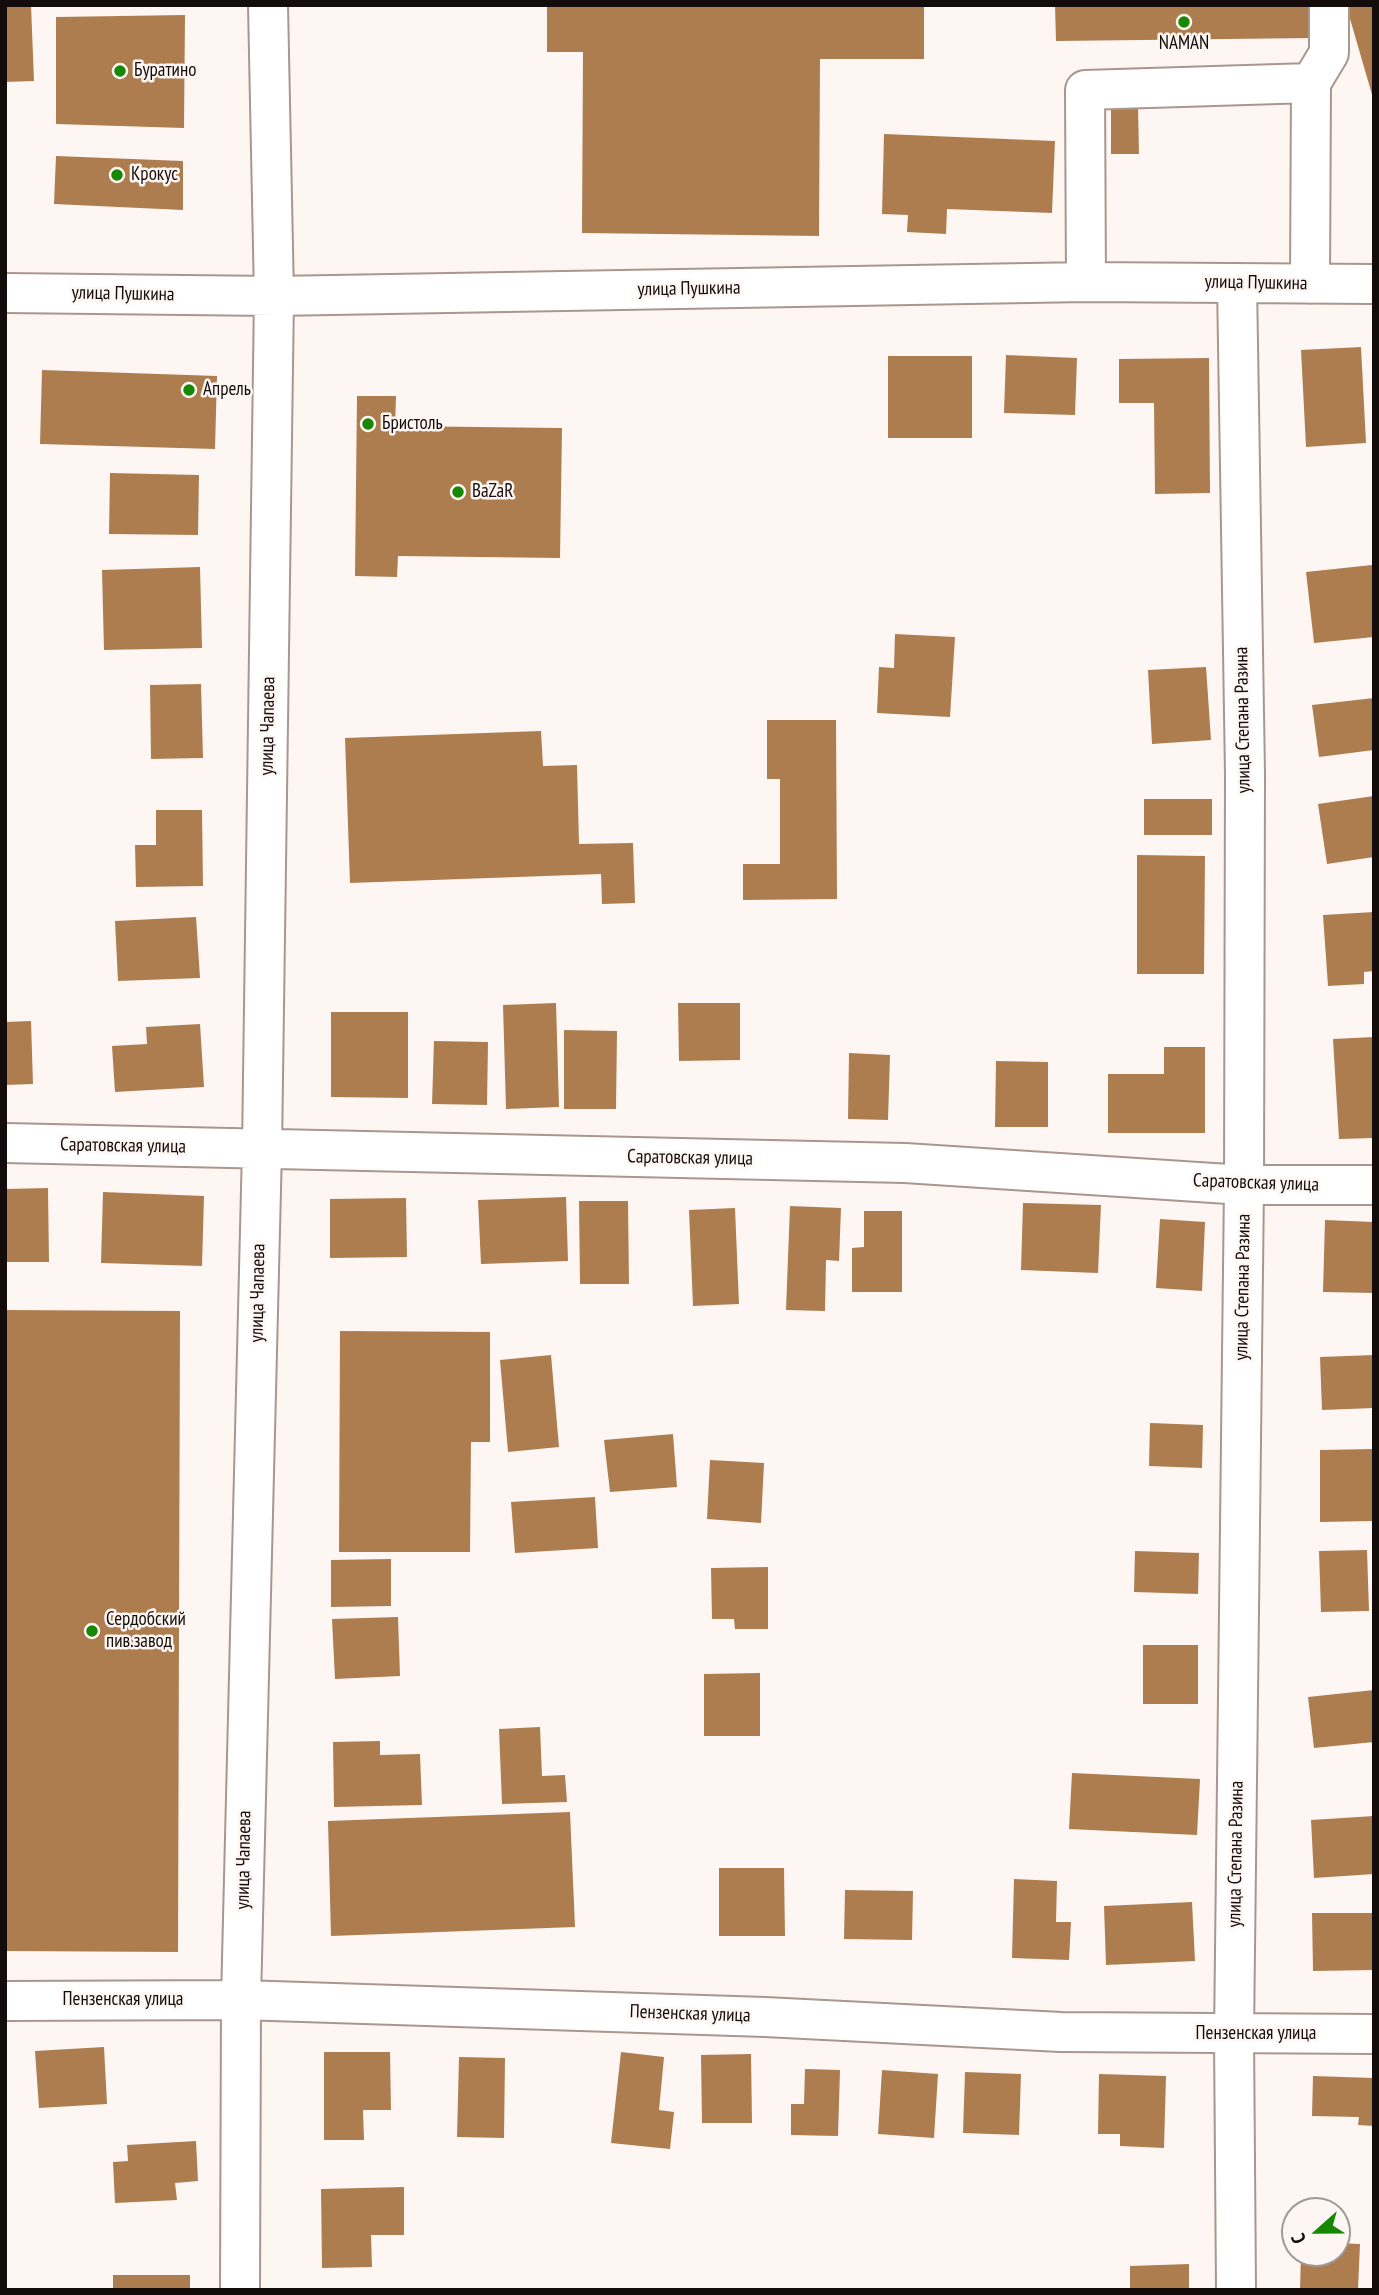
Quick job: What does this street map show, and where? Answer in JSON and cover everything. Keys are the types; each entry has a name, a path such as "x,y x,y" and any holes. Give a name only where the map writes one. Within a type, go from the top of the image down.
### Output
{"street":[{"name":"улица Чапаева","path":"240,2290 241,2000 262,1149 274,296 268,5"},
{"path":"1311,284 1311,83 1329,53 1329,5"},
{"path":"1086,282 1085,90 1311,83"},
{"name":"улица Пушкина","path":"5,293 274,296 1086,282 1374,284"},
{"name":"улица Степана Разина","path":"1236,2290 1234,2035 1244,1185 1245,774 1237,284"},
{"name":"Саратовская улица","path":"5,1143 905,1163 1244,1185 1374,1185"},
{"name":"Пензенская улица","path":"5,2001 241,2000 765,2017 1061,2032 1374,2034"}],"building":[{"path":"5,5 31,5 34,81 5,82"},
{"path":"547,5 924,5 924,59 820,59 819,236 582,233 583,52 547,52"},
{"name":"NAMAN","path":"1055,5 1313,5 1314,38 1056,41"},
{"path":"1346,5 1374,5 1374,98 1373,98"},
{"name":"Буратино","path":"185,15 184,128 56,124 56,17"},
{"path":"1111,107 1138,107 1139,154 1111,154"},
{"path":"884,134 1055,141 1052,213 947,209 946,234 907,232 908,215 882,214"},
{"path":"56,156 183,161 183,210 54,204"},
{"path":"1361,347 1366,443 1306,447 1301,350"},
{"path":"1006,355 1077,358 1075,415 1004,413"},
{"path":"888,356 972,356 972,438 888,438"},
{"path":"1209,358 1210,493 1155,494 1154,403 1119,403 1119,359"},
{"path":"42,370 217,376 215,449 40,444"},
{"name":"BaZaR","path":"357,396 396,396 395,426 562,428 560,558 398,556 397,577 355,576"},
{"path":"110,473 199,475 198,535 109,534"},
{"path":"1372,565 1374,637 1314,643 1306,572"},
{"path":"200,567 202,648 104,650 102,570"},
{"path":"895,634 955,637 950,717 877,713 879,667 894,668"},
{"path":"1206,667 1211,740 1152,744 1148,670"},
{"path":"201,684 203,758 151,759 150,685"},
{"path":"1374,698 1374,750 1319,757 1312,705"},
{"path":"767,720 836,720 837,899 743,900 743,864 780,864 780,779 767,779"},
{"path":"541,731 543,766 577,765 579,844 633,843 635,903 602,904 601,874 350,883 345,738"},
{"path":"1374,796 1374,857 1327,864 1318,804"},
{"path":"1144,799 1212,799 1212,835 1144,835"},
{"path":"156,810 202,810 203,886 136,887 135,845 156,845"},
{"path":"1137,855 1205,856 1204,974 1137,974"},
{"path":"1374,912 1374,971 1364,972 1364,984 1328,986 1323,915"},
{"path":"196,917 200,978 118,981 115,921"},
{"path":"556,1003 559,1107 506,1109 503,1005"},
{"path":"678,1003 740,1003 740,1060 679,1061"},
{"path":"331,1012 408,1012 408,1098 331,1097"},
{"path":"31,1021 33,1084 5,1085 5,1022"},
{"path":"200,1024 204,1087 115,1092 112,1046 147,1044 146,1027"},
{"path":"564,1030 617,1031 616,1109 564,1109"},
{"path":"1374,1037 1374,1138 1339,1139 1333,1039"},
{"path":"434,1041 488,1042 487,1105 432,1104"},
{"path":"1164,1047 1205,1047 1205,1133 1108,1133 1108,1074 1164,1074"},
{"path":"849,1053 890,1055 888,1120 848,1119"},
{"path":"996,1061 1048,1062 1048,1127 995,1127"},
{"path":"48,1188 49,1262 5,1262 5,1189"},
{"path":"103,1192 204,1196 202,1266 101,1263"},
{"path":"566,1197 568,1261 481,1264 478,1200"},
{"path":"406,1198 407,1257 330,1258 330,1199"},
{"path":"579,1201 628,1201 629,1284 580,1284"},
{"path":"1023,1203 1101,1205 1098,1273 1021,1270"},
{"path":"790,1206 841,1208 839,1261 826,1260 825,1311 786,1310"},
{"path":"735,1208 739,1304 693,1306 689,1210"},
{"path":"864,1211 902,1211 902,1292 852,1292 852,1248 864,1247"},
{"path":"1160,1219 1205,1222 1202,1291 1156,1288"},
{"path":"1325,1220 1374,1222 1374,1293 1323,1292"},
{"name":"Сердобский пив.завод","path":"5,1310 180,1311 178,1952 5,1951"},
{"path":"340,1331 490,1332 490,1442 471,1442 470,1552 339,1552"},
{"path":"551,1355 559,1447 508,1452 500,1360"},
{"path":"1374,1355 1374,1408 1322,1410 1320,1357"},
{"path":"1150,1423 1203,1425 1202,1468 1149,1466"},
{"path":"673,1434 677,1487 610,1492 604,1440"},
{"path":"1374,1449 1374,1521 1320,1522 1320,1450"},
{"path":"710,1460 764,1463 761,1523 707,1519"},
{"path":"595,1497 598,1548 515,1553 511,1502"},
{"path":"1367,1550 1369,1611 1321,1612 1319,1551"},
{"path":"1135,1551 1199,1553 1198,1594 1134,1592"},
{"path":"391,1559 391,1606 331,1607 331,1560"},
{"path":"768,1567 768,1629 735,1629 734,1619 712,1619 711,1568"},
{"path":"398,1617 400,1676 335,1679 332,1619"},
{"path":"1143,1645 1198,1645 1198,1704 1143,1704"},
{"path":"760,1673 760,1736 704,1736 704,1674"},
{"path":"1374,1690 1374,1742 1314,1748 1308,1697"},
{"path":"540,1727 542,1776 565,1775 567,1802 502,1804 499,1729"},
{"path":"380,1741 380,1755 420,1754 422,1805 334,1807 333,1742"},
{"path":"1072,1773 1200,1779 1197,1835 1069,1829"},
{"path":"570,1812 575,1927 331,1936 328,1821"},
{"path":"1374,1816 1374,1874 1314,1878 1311,1820"},
{"path":"719,1868 784,1868 785,1936 719,1936"},
{"path":"1014,1879 1057,1881 1056,1922 1071,1922 1069,1960 1012,1958"},
{"path":"845,1890 913,1891 912,1940 844,1939"},
{"path":"1192,1902 1195,1961 1106,1965 1104,1906"},
{"path":"1312,1913 1374,1913 1374,1970 1313,1971"},
{"path":"104,2047 107,2104 39,2108 35,2051"},
{"path":"324,2052 390,2052 391,2110 363,2110 364,2140 324,2140"},
{"path":"621,2052 664,2057 659,2110 674,2112 670,2149 611,2143"},
{"path":"751,2054 752,2123 702,2123 701,2055"},
{"path":"459,2057 505,2058 504,2138 457,2137"},
{"path":"805,2069 840,2070 838,2136 791,2135 791,2104 804,2104"},
{"path":"882,2070 938,2074 934,2138 878,2134"},
{"path":"965,2072 1021,2074 1019,2135 963,2133"},
{"path":"1099,2074 1166,2076 1164,2148 1120,2146 1120,2134 1098,2134"},
{"path":"1313,2076 1374,2078 1374,2126 1358,2125 1359,2117 1312,2116"},
{"path":"196,2141 198,2181 175,2183 177,2200 115,2203 113,2162 128,2161 127,2145"},
{"path":"404,2187 404,2235 371,2235 372,2267 322,2268 321,2189"},
{"path":"1351,2244 1360,2244 1358,2290 1300,2290 1301,2267 1351,2267"},
{"path":"1189,2264 1189,2290 1130,2290 1130,2266"},
{"path":"113,2275 190,2275 190,2290 113,2290"}],"place":[{"name":"NAMAN","path":"1184,22"},
{"name":"Буратино","path":"120,71"},
{"name":"Крокус","path":"117,175"},
{"name":"Апрель","path":"189,390"},
{"name":"Бристоль","path":"368,424"},
{"name":"BaZaR","path":"458,492"},
{"name":"Сердобский пив.завод","path":"92,1631"}]}
